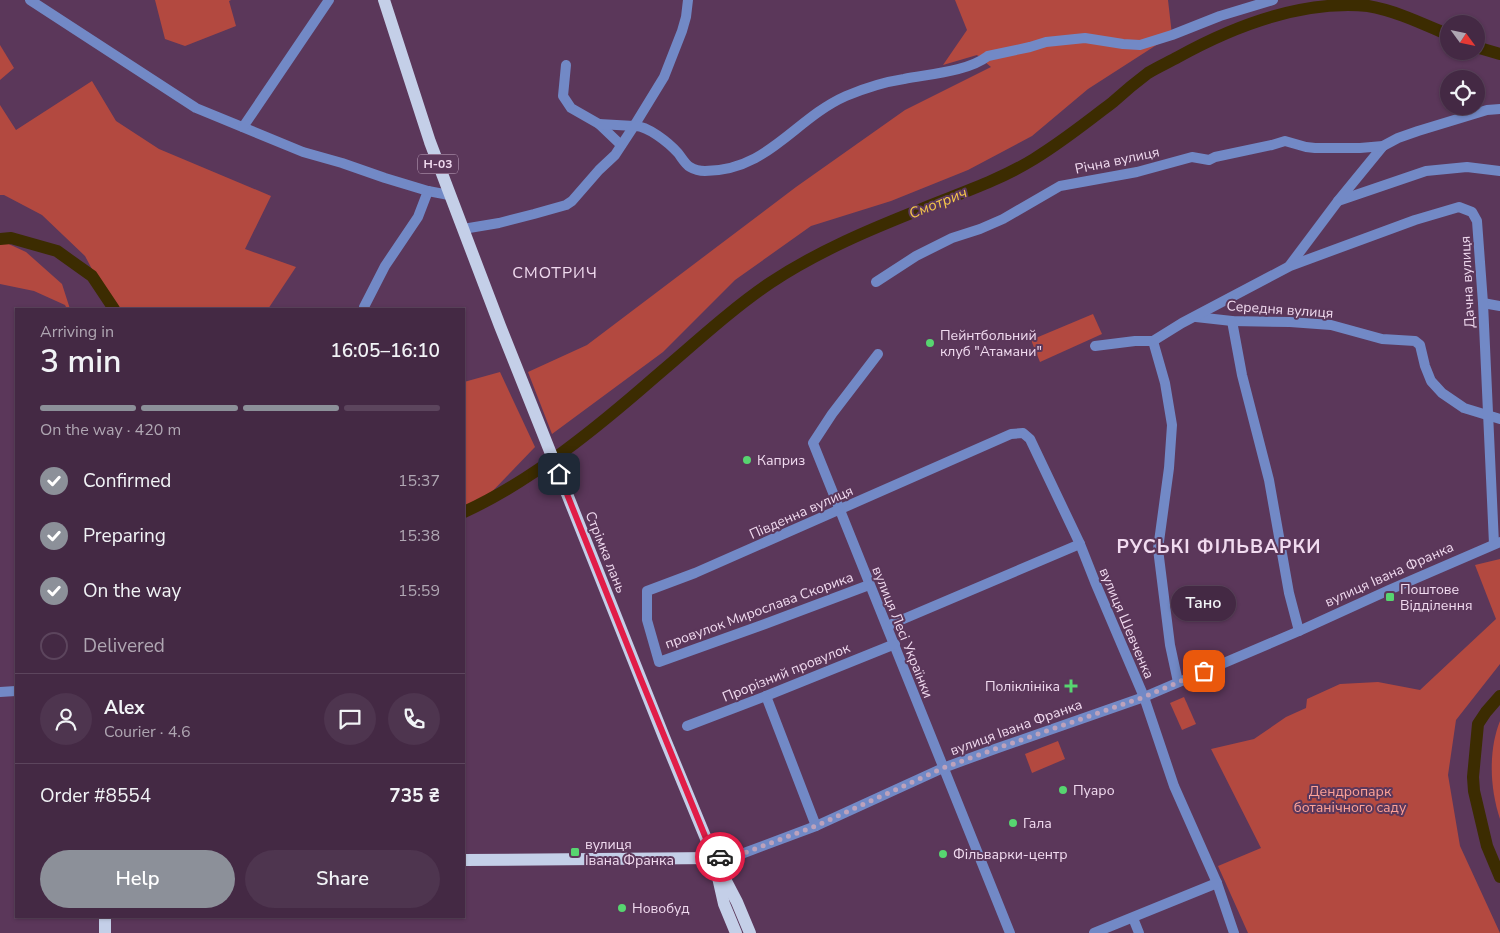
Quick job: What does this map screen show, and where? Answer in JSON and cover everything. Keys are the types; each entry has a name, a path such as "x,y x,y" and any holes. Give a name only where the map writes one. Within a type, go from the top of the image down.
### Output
{"main road":[{"name":"Н-03","path":"384,0 430,142 463,230"},
{"name":"Стрімка лань","path":"463,230 640,677 714,858"},
{"name":"вулиця Івана Франка","path":"465,860 714,858"},
{"path":"714,858 724,904 736,933"},
{"path":"714,858 737,902 750,933"},
{"path":"105,918 105,933"}],"street":[{"path":"30,0 196,108 303,152 428,191 449,195"},
{"path":"243,127 329,0"},
{"path":"463,230 499,223 566,205 581,193 621,146 664,77 682,31 688,0"},
{"path":"599,124 639,125 646,128 672,148 694,169 706,171 728,168 744,164 767,152 830,104 880,84 939,74 973,64 988,56 1046,42 1085,38 1140,45 1220,16 1273,0"},
{"path":"566,65 562,96 571,108 599,124 621,146"},
{"name":"Річна вулиця","path":"1290,266 1338,201 1383,146 1418,131 1487,110 1500,109"},
{"name":"Річна вулиця","path":"876,282 916,256 952,238 1003,219 1060,186 1136,172 1192,157 1209,160 1272,145 1285,140 1315,148 1383,146"},
{"path":"1338,201 1426,171 1467,166 1500,171"},
{"path":"364,308 385,266 418,217 428,191"},
{"name":"Дачна вулиця","path":"1290,266 1414,220 1459,207 1472,212 1477,222 1497,543"},
{"name":"Середня вулиця","path":"1095,346 1135,341 1153,341 1290,266"},
{"path":"1483,304 1500,306"},
{"name":"Середня вулиця","path":"1196,317 1232,321 1331,325 1382,339 1417,342 1424,366 1436,387 1457,404 1500,419"},
{"path":"1232,321 1242,375 1269,480 1289,593 1299,631"},
{"path":"1153,341 1166,383 1172,425 1169,468 1158,549 1170,645 1178,682"},
{"name":"вулиця Лесі Українки","path":"878,354 832,414 813,443 1010,933"},
{"name":"Південна вулиця","path":"659,662 648,620 647,590 695,573 1011,434 1023,433 1030,439"},
{"name":"вулиця Шевченка","path":"1030,439 1080,544 1094,582 1144,697 1174,786 1217,883 1234,933"},
{"name":"вулиця Івана Франка","path":"714,858 736,856 816,826 943,768 1144,697 1497,543"},
{"path":"887,626 1080,544"},
{"name":"провулок Мирослава Скорика","path":"659,662 869,585"},
{"name":"Прорізний провулок","path":"687,726 895,644"},
{"path":"0,692 15,691"},
{"path":"766,696 816,826"},
{"path":"1094,933 1217,883"},
{"path":"1134,918 1139,933"}],"green space":[{"path":"155,0 231,0 229,1 236,26 185,46 165,39"},
{"path":"955,0 1168,0 1172,35 1088,89 1032,136 968,170 891,201 811,226 735,280 663,352 552,434 528,372 587,345 796,187 905,110 991,67 977,55 943,65 967,30"},
{"path":"0,45 14,68 0,80"},
{"path":"92,81 116,121 159,149 271,196 245,249 296,267 269,308 112,308 85,256 42,215 4,195 0,195 0,105 16,130"},
{"path":"0,240 26,252 62,284 70,308 34,291 0,284"},
{"path":"1093,314 1102,334 1040,362 1031,340"},
{"path":"500,372 535,447 484,500 465,507 465,382"},
{"name":"Дендропарк ботанічного саду","path":"1500,559 1500,664 1456,720 1448,775 1460,846 1500,933 1248,933 1218,866 1261,848 1211,749 1254,739 1286,717 1306,708 1307,699 1340,684 1378,682 1420,690 1496,619 1475,565"},
{"path":"1184,697 1196,724 1182,730 1170,703"},
{"path":"1500,721 1500,819 1492,783 1492,757"},
{"path":"1058,741 1065,759 1032,773 1025,754"}],"waterway":[{"name":"Смотрич","path":"465,511 515,485 540,469 588,433 726,317 788,271 845,241 980,186 1021,167 1074,132 1148,73 1222,35 1294,11 1343,5 1368,6 1389,11 1440,31"},
{"name":"Смотрич","path":"1485,50 1500,54"},
{"name":"Смотрич","path":"0,239 11,238 57,251 92,276 113,308"},
{"name":"Смотрич","path":"1500,696 1478,724 1473,777 1474,791 1487,846 1500,877"}],"way so far":[{"path":"720,857 736,856 816,826 943,768 1144,697 1204,671"}],"place":[{"name":"Пейнтбольний клуб \"Атамани\"","path":"930,343"},
{"name":"Каприз","path":"747,460"},
{"name":"Поштове Відділення","path":"1390,597"},
{"name":"Тано","path":"1204,671"},
{"name":"Поліклініка","path":"1071,686"},
{"name":"Пуаро","path":"1063,790"},
{"name":"Гала","path":"1013,823"},
{"name":"вулиця Івана Франка","path":"575,852"},
{"name":"Фільварки-центр","path":"943,854"},
{"name":"Новобуд","path":"622,908"}],"district":[{"name":"СМОТРИЧ","path":"555,272"},
{"name":"РУСЬКІ ФІЛЬВАРКИ","path":"1219,546"}],"route":[{"path":"559,474 714,858 720,857"}]}
